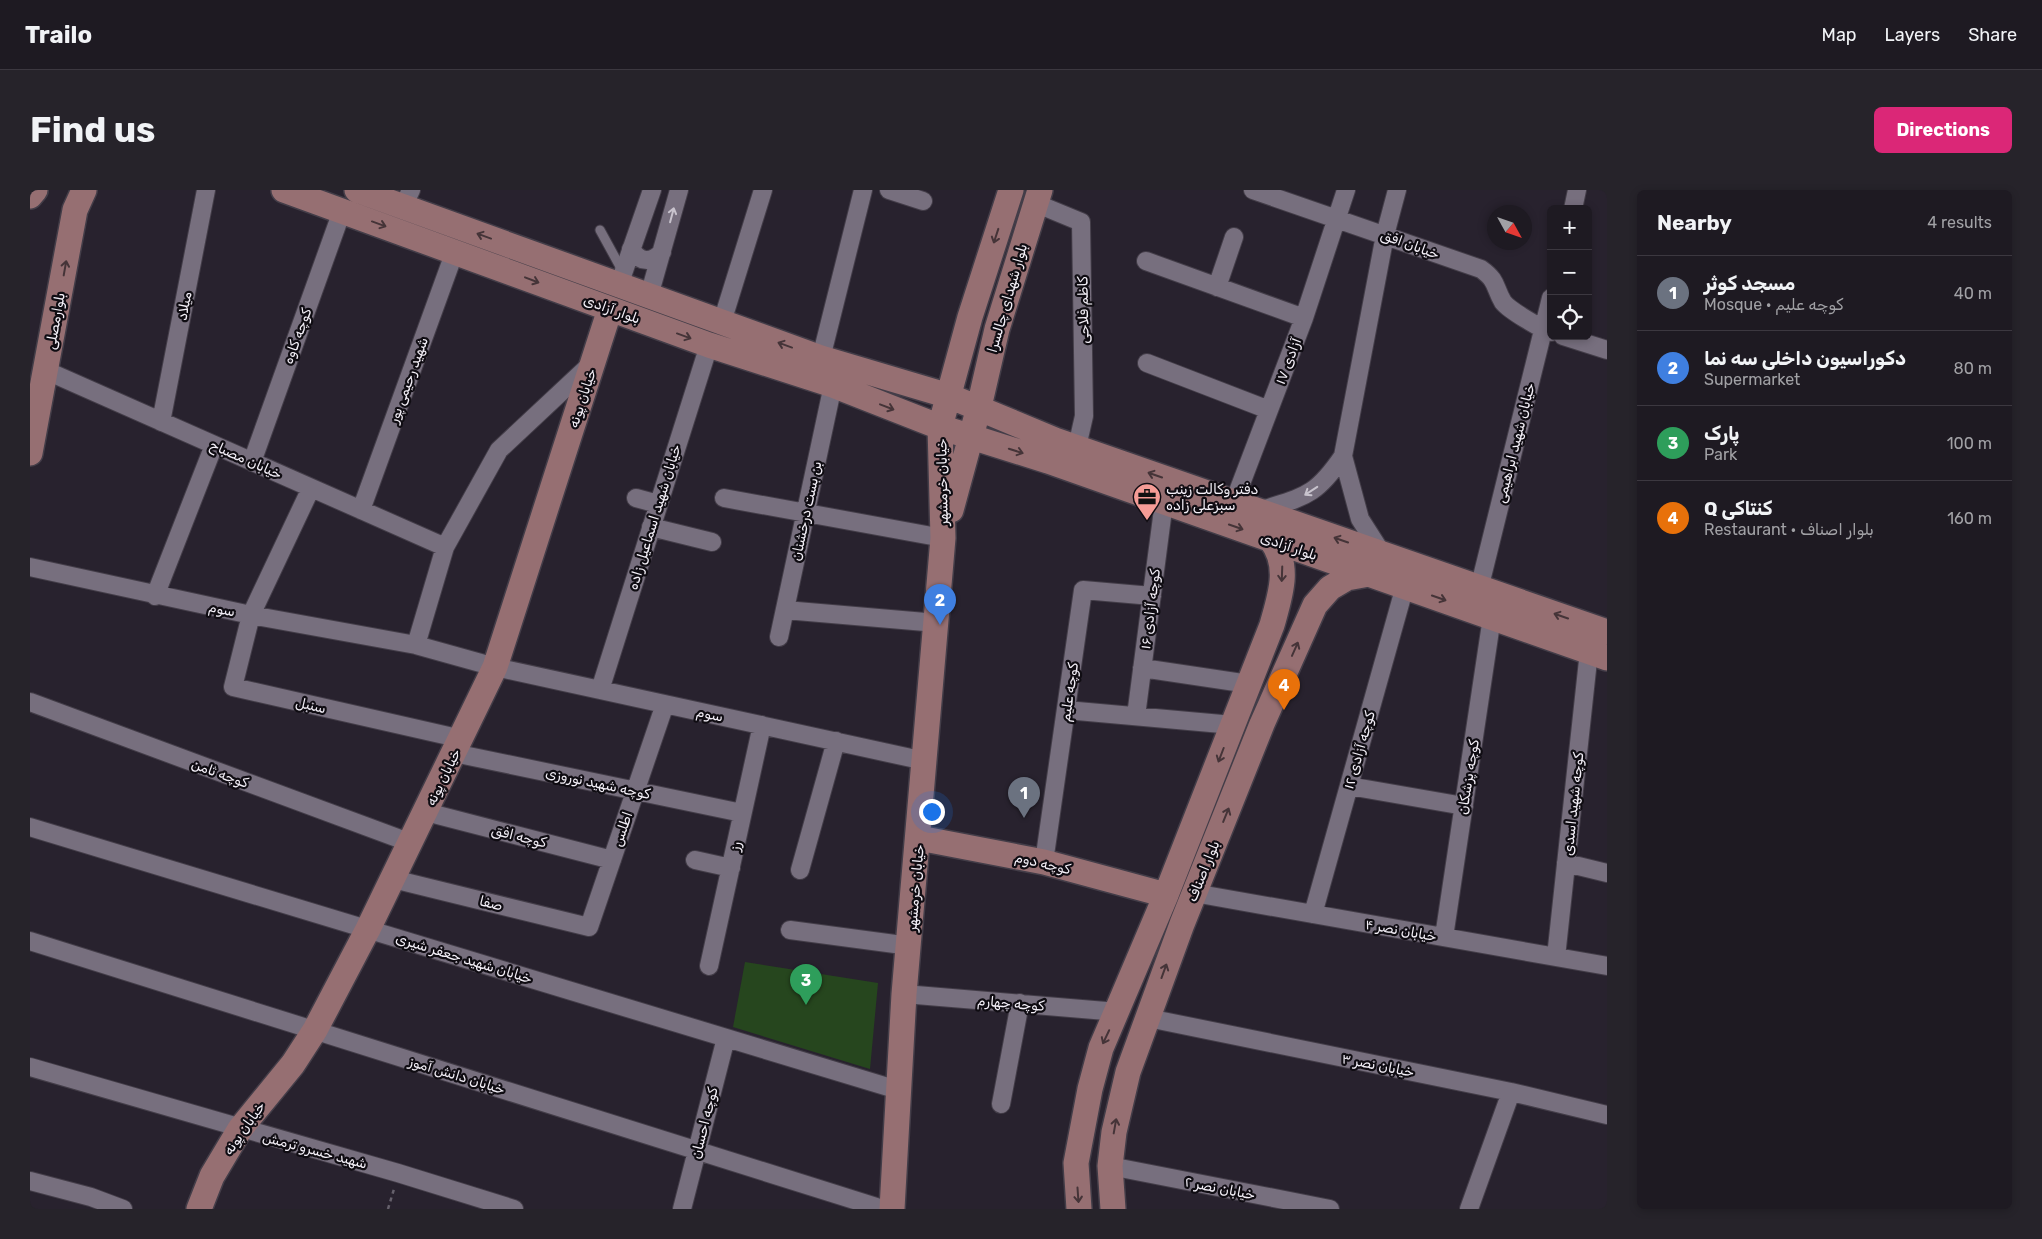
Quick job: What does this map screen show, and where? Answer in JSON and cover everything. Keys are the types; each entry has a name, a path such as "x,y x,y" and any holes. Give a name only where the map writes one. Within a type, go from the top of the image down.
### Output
{"main road":[{"path":"30,196 35,190"},
{"name":"بلوار آزادی","path":"284,190 709,345 833,385 940,427 970,436 1060,449 1234,502 1259,511 1376,564 1405,586 1598,654"},
{"name":"بلوار آزادی","path":"358,190 407,198 621,278 649,296 821,358 949,396 979,407 1164,502 1271,540 1479,588 1607,632"},
{"name":"بلوار شهدای چالسرا","path":"949,396 970,317 1011,190"},
{"name":"بلوارمصلی","path":"30,453 47,371 42,331 75,197"},
{"name":"بلوار شهدای چالسرا","path":"970,436 979,407 997,329 1037,197"},
{"name":"خیابان پونه","path":"198,1209 212,1176 240,1129 293,1064 315,1030 411,843 495,667 610,309"},
{"path":"970,317 974,326 980,331 987,333 997,329"},
{"path":"856,395 864,393 868,386 868,377 863,370"},
{"name":"خیابان خرمشهر","path":"892,1209 904,994 910,946 943,538 940,427 949,396"},
{"name":"خیابان خرمشهر","path":"943,538 970,436"},
{"name":"بلوار اصناف","path":"1079,1209 1076,1163 1090,1089 1101,1048 1118,1012 1166,895 1276,612 1280,597 1283,567 1278,550 1271,540"},
{"name":"بلوار اصناف","path":"1113,1209 1110,1166 1119,1103 1194,893 1262,724 1315,605 1330,588 1376,564"},
{"path":"1276,612 1284,606 1296,607 1305,614 1307,623"},
{"name":"کوچه دوم","path":"919,838 1044,862 1166,895"}],"street":[{"name":"میلاد","path":"161,422 206,190"},
{"path":"621,278 652,190"},
{"path":"649,296 679,190"},
{"path":"722,322 763,190"},
{"path":"821,358 862,190"},
{"path":"889,190 922,201"},
{"name":"آزادی ۱۷","path":"1234,502 1304,318 1346,190"},
{"path":"1259,511 1309,494 1326,481 1343,456 1386,235 1397,190"},
{"path":"1574,205 1577,190"},
{"name":"خیابان افق","path":"1258,191 1481,269 1490,276 1504,302 1547,331"},
{"name":"کاظم فلاحی","path":"1037,197 1082,222 1084,416 1060,449"},
{"name":"کوچه کاوه","path":"252,462 342,211"},
{"path":"1217,287 1234,237"},
{"path":"631,249 640,259 647,260 654,259 662,252"},
{"name":"شهید رحیمی پور","path":"361,510 455,251"},
{"path":"1146,261 1304,318"},
{"name":"خیابان شهید ابراهیمی","path":"1479,588 1547,331"},
{"path":"1576,340 1607,350"},
{"name":"خیابان شهید اسماعیل زاده","path":"600,690 709,345"},
{"path":"416,645 445,547 499,450 594,361"},
{"path":"1147,363 1269,410"},
{"name":"خیابان مصباح","path":"47,371 445,547"},
{"name":"بن بست درخشنان","path":"779,637 833,385"},
{"path":"155,596 214,445"},
{"path":"1343,456 1360,519 1376,564"},
{"path":"251,615 311,488"},
{"path":"636,498 658,504"},
{"path":"724,498 943,538"},
{"name":"کوچه آزادی ۱۶","path":"1136,716 1164,502"},
{"path":"652,527 712,542"},
{"name":"سوم","path":"30,567 155,596 416,645 495,667 925,761"},
{"name":"کوچه آزادی ۱۲","path":"1313,914 1405,586"},
{"name":"کوچه علیم","path":"1044,862 1083,590 1152,596"},
{"path":"785,610 937,623"},
{"name":"سنبل","path":"251,615 233,688 458,746"},
{"name":"کوچه پزشکان","path":"1444,937 1492,617"},
{"name":"کوچه شهید اسدی","path":"1556,957 1566,863 1598,654"},
{"path":"1142,668 1249,684"},
{"name":"کوچه ثامن","path":"30,702 411,843"},
{"name":"اطلس","path":"589,927 665,704"},
{"path":"1066,710 1233,725"},
{"name":"رز","path":"709,966 762,725"},
{"path":"800,870 836,741"},
{"name":"کوچه شهید نوروزی","path":"458,746 635,791 742,813"},
{"path":"1349,786 1464,806"},
{"name":"کوچه افق","path":"426,812 612,860"},
{"name":"خیابان شهید جعفر شیری","path":"30,827 898,1090"},
{"path":"695,860 730,868"},
{"path":"1566,863 1607,873"},
{"name":"صفا","path":"393,879 589,927"},
{"name":"خیابان نصر ۴","path":"1194,893 1607,966"},
{"path":"790,930 910,946"},
{"name":"خیابان دانش آموز","path":"30,942 883,1209"},
{"name":"کوچه چهارم","path":"904,994 1118,1012"},
{"path":"1001,1104 1020,1003"},
{"name":"خیابان نصر ۳","path":"1148,1018 1511,1092 1607,1114"},
{"name":"کوچه احسان","path":"682,1209 726,1038"},
{"name":"شهید خسرو ترمش","path":"30,1067 398,1173 481,1204 514,1209"},
{"path":"1469,1209 1511,1092"},
{"name":"خیابان نصر ۲","path":"1110,1166 1330,1209"},
{"path":"30,1181 123,1209"}],"lane":[{"path":"600,230 621,278"}],"path":[{"path":"388,1209 398,1173"}],"green space":[{"path":"745,962 878,983 870,1069 733,1027"}],"place":[{"name":"دفتر وکالت زینب سبزعلی زاده","path":"1147,521"},
{"name":"دکوراسیون داخلی سه نما","path":"940,625"},
{"name":"Q کنتاکی","path":"1284,710"},
{"name":"مسجد کوثر","path":"1024,818"},
{"name":"پارک","path":"806,1005"}]}
